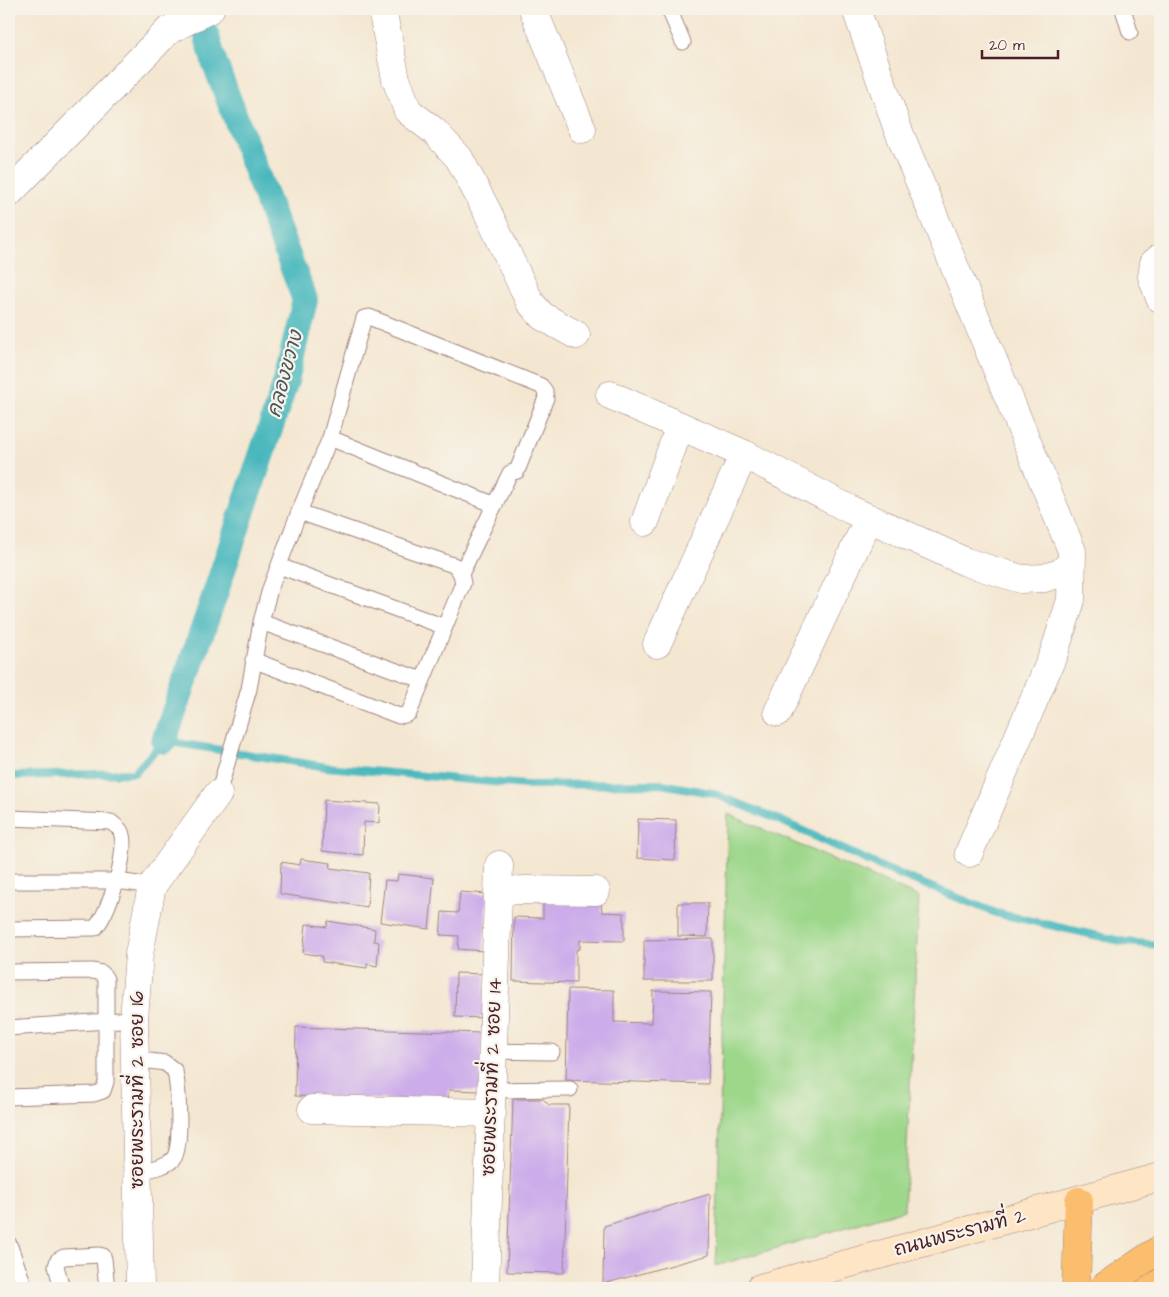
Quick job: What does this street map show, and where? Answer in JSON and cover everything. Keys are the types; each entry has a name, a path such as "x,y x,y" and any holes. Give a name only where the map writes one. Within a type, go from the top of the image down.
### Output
{"main road":[{"name":"ถนนพระรามที่ 2","path":"760,1288 1160,1177"},
{"path":"1076,1288 1079,1201"},
{"path":"1100,1288 1160,1249"},
{"path":"1100,1288 1160,1271"}],"street":[{"path":"9,193 169,30 210,9"},
{"path":"382,9 396,79 408,111 434,131 459,158 487,211 530,302 542,316 576,335"},
{"path":"533,9 582,130"},
{"path":"856,9 897,127 1072,551 1071,600 1054,653 969,854"},
{"path":"1160,258 1154,263 1152,277 1160,298"},
{"path":"610,395 744,454 869,518 966,562 1021,579 1044,578 1062,572 1071,563"},
{"path":"644,522 680,426"},
{"path":"657,644 744,454"},
{"path":"778,712 869,518"},
{"name":"ซอยพระรามที่ 2 ซอย 16","path":"140,1288 134,1019 140,954 152,886 218,794"},
{"name":"ซอยพระรามที่ 2 ซอย 14","path":"485,1288 499,878 527,890 596,891"},
{"path":"312,1110 492,1102"}],"lane":[{"path":"669,9 683,42"},
{"path":"1123,9 1130,32"},
{"path":"218,794 249,689 253,660 270,589 330,438 364,318 369,318 542,386 545,391 546,398 517,471 510,473 461,574"},
{"path":"330,438 495,504"},
{"path":"253,660 399,716 405,716 409,713 463,583 461,574 456,566 299,512"},
{"path":"279,566 444,627"},
{"path":"261,622 422,680"},
{"path":"9,818 110,822 121,830 124,843 117,881 100,923 95,928 9,929"},
{"path":"9,881 117,881 152,886"},
{"path":"9,972 93,970 102,973 106,979 106,1082 102,1091 94,1094 9,1097"},
{"path":"9,1028 134,1019"},
{"path":"494,1052 552,1052"},
{"path":"134,1059 165,1064 175,1071 179,1146 173,1159 160,1167 137,1172"},
{"path":"492,1102 570,1090"},
{"path":"9,1244 25,1288"},
{"path":"62,1288 56,1266 58,1260 99,1255 103,1256 104,1259 107,1288"}],"green space":[{"path":"728,814 919,897 904,1210 716,1266"}],"building":[{"path":"324,800 380,804 379,823 364,822 363,855 322,851"},
{"path":"638,819 676,820 675,860 637,858"},
{"path":"301,859 331,863 330,868 369,873 367,907 280,894 281,862 300,865"},
{"path":"398,874 434,878 429,929 380,922 385,880 397,881"},
{"path":"460,892 487,894 484,951 458,949 459,936 440,935 442,912 458,913"},
{"path":"543,897 601,897 602,912 624,913 624,941 580,940 580,949 576,950 576,983 513,981 514,917 543,918"},
{"path":"678,903 708,903 707,937 678,936"},
{"path":"328,921 375,929 374,941 379,942 377,966 367,964 367,968 322,962 322,956 303,953 306,924 327,927"},
{"path":"713,939 713,981 644,981 644,940"},
{"path":"456,973 485,974 484,1018 455,1017"},
{"path":"568,989 614,990 614,1022 652,1023 653,991 711,992 708,1084 566,1080"},
{"path":"296,1027 482,1033 480,1091 449,1090 448,1102 295,1096"},
{"path":"513,1099 543,1099 549,1105 569,1105 564,1273 507,1272"},
{"path":"710,1194 709,1255 603,1284 604,1226"},
{"path":"9,1268 16,1288 9,1288"}],"waterway":[{"name":"คลองขวาง","path":"164,741 286,381 305,300 214,61 199,9"},
{"path":"9,776 134,773 164,741 327,767 525,785 661,784 712,793 777,819 886,869 996,913 1125,942 1160,945"}]}
